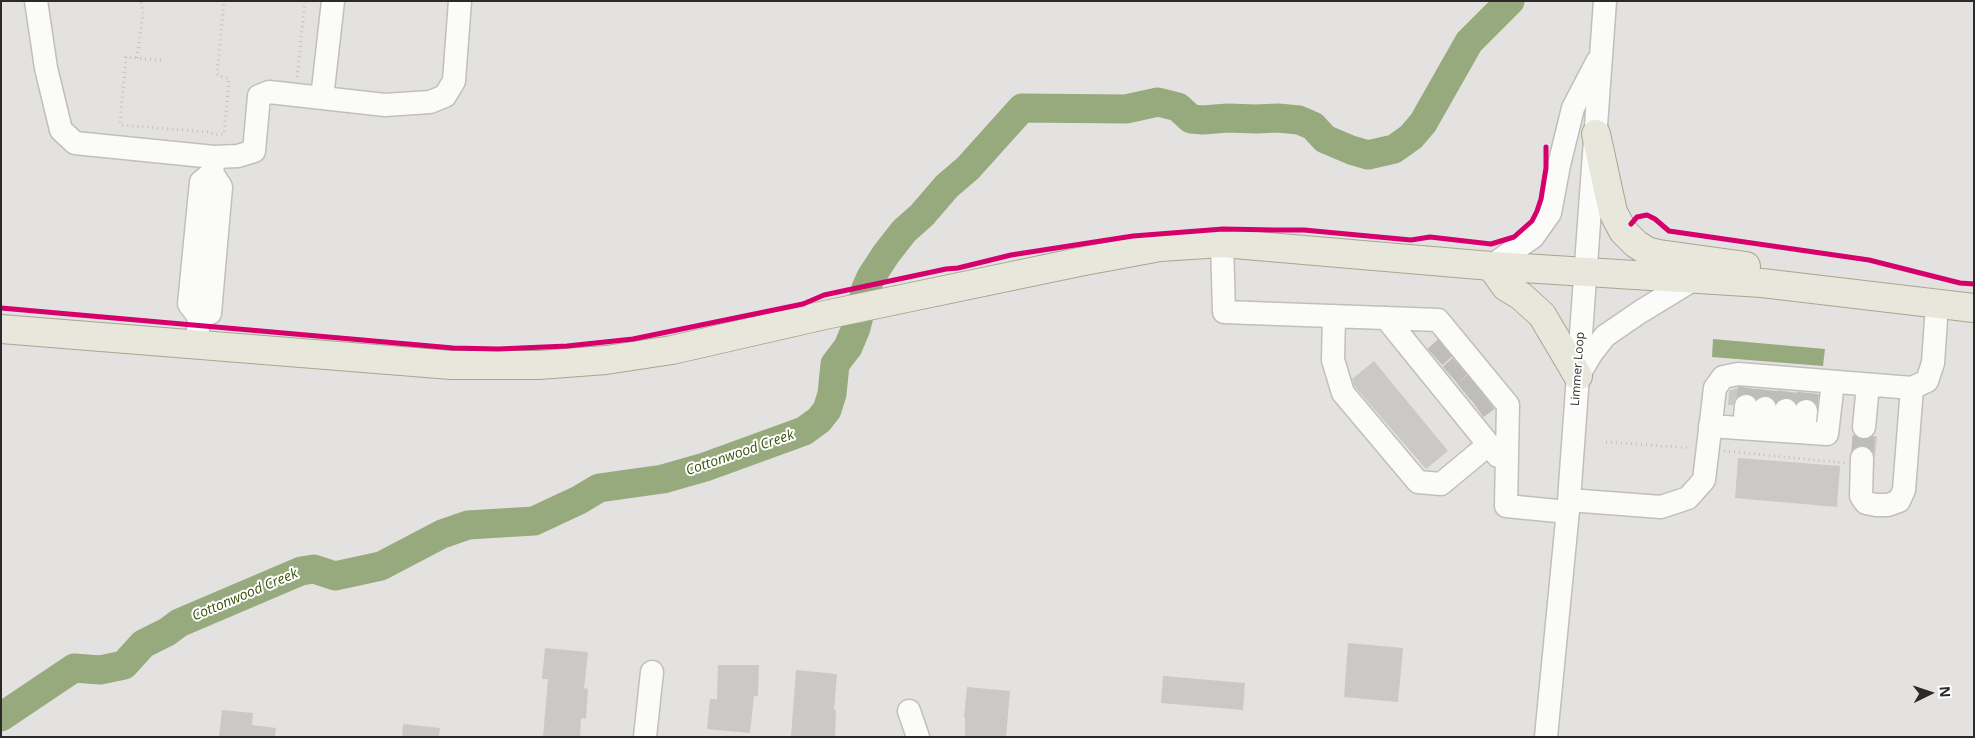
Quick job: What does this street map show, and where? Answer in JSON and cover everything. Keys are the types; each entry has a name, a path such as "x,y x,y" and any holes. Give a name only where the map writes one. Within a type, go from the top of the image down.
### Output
{"main road":[{"path":"1596,134 1607,187 1617,222 1636,244 1647,251 1802,273 1848,292"},
{"path":"1,329 451,365 540,366 606,360 672,350 825,315 1140,250 1222,243 1490,266 1762,283 1974,308"},
{"path":"1490,266 1506,287 1521,296 1542,315 1578,376"}],"street":[{"path":"36,1 46,68 61,130 75,143 213,165 254,151 260,96 269,92 385,105 430,102 445,96 454,81 460,1"},
{"path":"322,98 332,1"},
{"name":"Limmer Loop","path":"1546,737 1568,506 1605,1"},
{"path":"1490,266 1533,237 1550,213 1558,165 1573,108 1601,54"},
{"path":"197,345 199,317 210,313 221,187 213,165"},
{"path":"1222,243 1224,312 1438,320 1440,352 1475,396 1508,406 1506,506 1661,507 1688,498 1704,480 1715,388 1723,377 1738,374 1827,434 1833,382"},
{"path":"1578,376 1591,354 1605,336 1694,279"},
{"path":"1710,426 1833,382 1912,388 1927,381 1933,363 1937,305"},
{"path":"1334,316 1333,360 1343,393 1418,482 1441,484 1488,445"},
{"path":"1386,318 1440,352 1475,396 1488,445 1506,467"},
{"path":"1864,427 1868,385"},
{"path":"1858,461 1861,496 1866,503 1888,505 1899,502 1904,490 1912,388"},
{"path":"645,737 652,672"},
{"path":"909,711 918,737"}],"path":[{"path":"137,58 143,13 141,1"},
{"path":"162,60 125,59 119,119 121,125 224,134 229,80 217,74 224,1"},
{"path":"286,94 288,78 296,78 298,75 305,1"},
{"path":"1606,442 1696,448"},
{"path":"1721,450 1858,461"}],"shaded area":[{"path":"1713,339 1825,349 1823,366 1712,357"}],"building":[{"path":"1374,361 1448,451 1426,469 1355,387 1352,379"},
{"path":"1737,388 1818,394 1817,405 1808,398 1796,402 1787,397 1781,398 1776,402 1767,395 1756,399 1753,395 1747,393 1741,394 1736,398 1733,405 1728,405 1729,391"},
{"path":"1877,436 1875,458 1873,451 1869,447 1857,446 1857,438 1863,440"},
{"path":"1738,458 1840,466 1837,507 1735,498"},
{"path":"1348,643 1403,648 1398,702 1344,697"},
{"path":"545,648 588,652 584,688 588,689 586,719 581,718 580,737 543,737 548,679 542,679"},
{"path":"718,665 759,665 758,696 754,696 750,733 707,729 710,699 717,699"},
{"path":"796,670 837,674 834,710 836,710 835,737 791,737"},
{"path":"1163,676 1245,683 1243,710 1161,703"},
{"path":"967,687 1010,691 1006,737 965,737 964,717"},
{"path":"222,710 253,713 252,725 276,728 275,737 219,737"},
{"path":"403,724 440,728 439,737 402,737"}],"waterway":[{"name":"Cottonwood Creek","path":"1,717 74,668 100,670 124,665 143,644 167,632 179,623 301,571 314,569 335,576 381,566 442,534 468,525 534,521 579,500 599,488 663,479 705,467 804,431 819,420 827,410 832,394 835,364 848,347 856,328 866,288 886,254 904,231 922,215 947,186 968,168 1022,108 1126,109 1158,102 1178,107 1191,119 1278,118 1299,120 1313,126 1325,139 1368,155 1394,149 1411,137 1423,123 1469,42 1510,1"}],"tunnel":[{"path":"1435,357 1446,347"},
{"path":"1450,375 1460,366"},
{"path":"1464,392 1475,383"},
{"path":"1746,406 1749,388"},
{"path":"1765,408 1767,390"},
{"path":"1786,410 1789,392"},
{"path":"1806,411 1808,393"},
{"path":"1477,408 1488,400"},
{"path":"1862,458 1864,427"}],"cycle path":[{"path":"1,308 453,348 498,349 567,346 633,339 803,304 824,295 958,268 1011,255 1133,236 1223,229 1304,230 1411,240 1430,237 1491,244 1514,237 1532,221 1541,199 1546,168 1546,147"},
{"path":"1631,224 1637,217 1647,215 1669,231 1869,260 1960,283 1974,284"}]}
